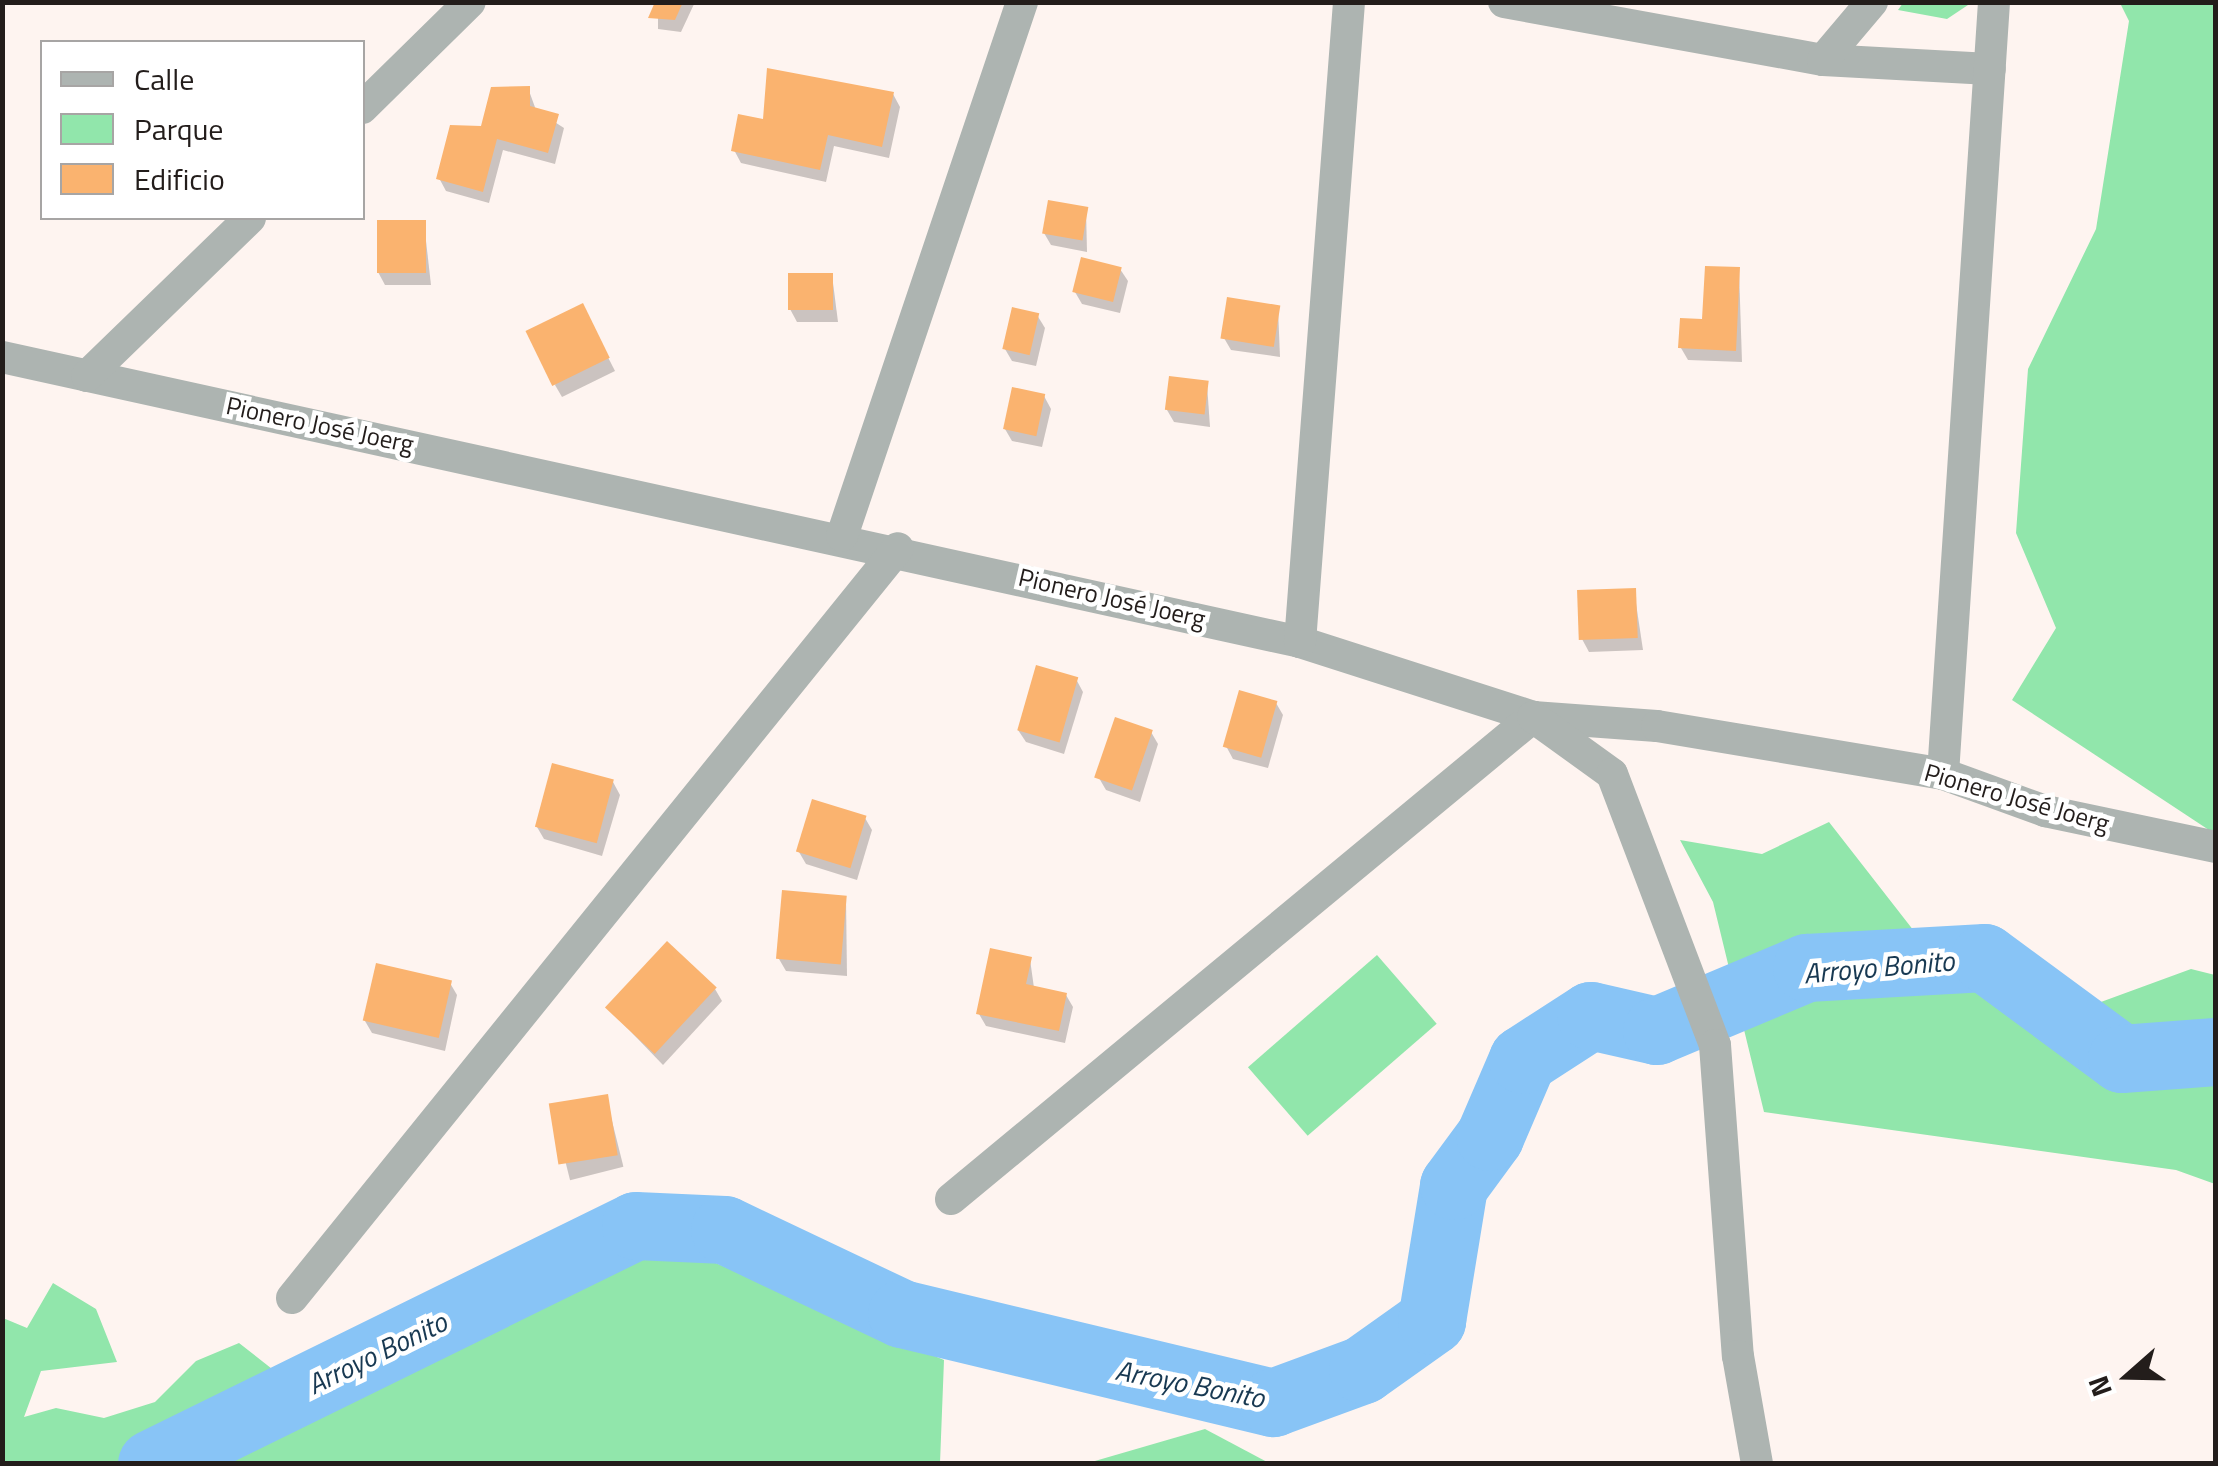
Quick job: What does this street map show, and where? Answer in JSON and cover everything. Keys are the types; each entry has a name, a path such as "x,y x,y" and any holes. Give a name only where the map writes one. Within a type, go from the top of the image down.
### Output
{"street":[{"path":"365,105 470,2"},
{"path":"842,536 1022,2"},
{"path":"1300,642 1348,2"},
{"path":"1504,2 1704,34 1823,60 1990,69"},
{"path":"1673,2 1704,34"},
{"path":"1823,60 1872,2"},
{"path":"1943,774 1994,2"},
{"path":"88,376 248,220"},
{"name":"Pionero José Joerg","path":"2,357 898,548 1300,642 1533,717 1657,726 1943,774 2045,811 2216,847"},
{"path":"292,1298 898,548"},
{"path":"951,1199 1533,717 1612,774 1714,1045 1738,1356 1757,1464"}],"green space":[{"path":"1903,2 1971,3 1947,19 1898,10"},
{"path":"2120,3 2215,3 2215,834 2012,700 2056,628 2016,533 2028,369 2096,229 2129,21"},
{"path":"1829,822 1928,949 2049,1021 2191,969 2215,975 2215,1184 2176,1170 1764,1112 1713,902 1680,840 1762,854"},
{"path":"1377,955 1437,1024 1308,1136 1248,1067"},
{"path":"671,1244 944,1360 940,1463 3,1463 3,1318 27,1328 53,1283 96,1309 117,1362 41,1371 24,1417 56,1408 104,1418 155,1402 196,1361 239,1343 328,1413 540,1283"},
{"path":"1205,1429 1269,1463 1088,1463"}],"building":[{"path":"655,2 683,2 675,20 648,18"},
{"path":"767,68 894,92 882,147 828,135 820,170 731,151 738,114 763,119"},
{"path":"530,86 530,106 559,114 548,153 497,139 483,192 436,179 450,125 481,126 491,87"},
{"path":"1048,200 1088,207 1082,241 1042,233"},
{"path":"377,220 426,220 426,273 377,273"},
{"path":"1081,257 1122,267 1113,302 1072,292"},
{"path":"1705,266 1740,267 1736,351 1678,348 1680,318 1702,319"},
{"path":"788,273 833,273 833,310 788,310"},
{"path":"1227,297 1280,305 1274,347 1220,338"},
{"path":"583,303 610,358 552,386 525,331"},
{"path":"1012,307 1039,313 1030,355 1002,349"},
{"path":"1169,376 1209,381 1205,415 1165,410"},
{"path":"1012,387 1045,394 1036,436 1003,429"},
{"path":"1636,588 1638,638 1579,640 1577,590"},
{"path":"1036,665 1078,677 1060,742 1017,730"},
{"path":"1239,690 1277,701 1261,758 1223,747"},
{"path":"1115,717 1153,730 1132,791 1094,778"},
{"path":"552,763 614,780 597,843 535,827"},
{"path":"812,799 867,816 850,868 796,852"},
{"path":"782,890 847,896 841,964 776,959"},
{"path":"667,941 717,987 655,1054 605,1008"},
{"path":"990,948 1032,957 1026,984 1067,993 1059,1031 976,1014"},
{"path":"376,963 452,981 439,1038 363,1020"},
{"path":"608,1094 618,1155 558,1165 549,1103"}],"waterway":[{"name":"Arroyo Bonito","path":"152,1464 636,1226 725,1230 902,1314 1273,1403 1363,1370 1432,1321 1454,1186 1490,1137 1523,1060 1591,1016 1657,1031 1807,968 1985,958 2122,1059 2216,1052"}]}
